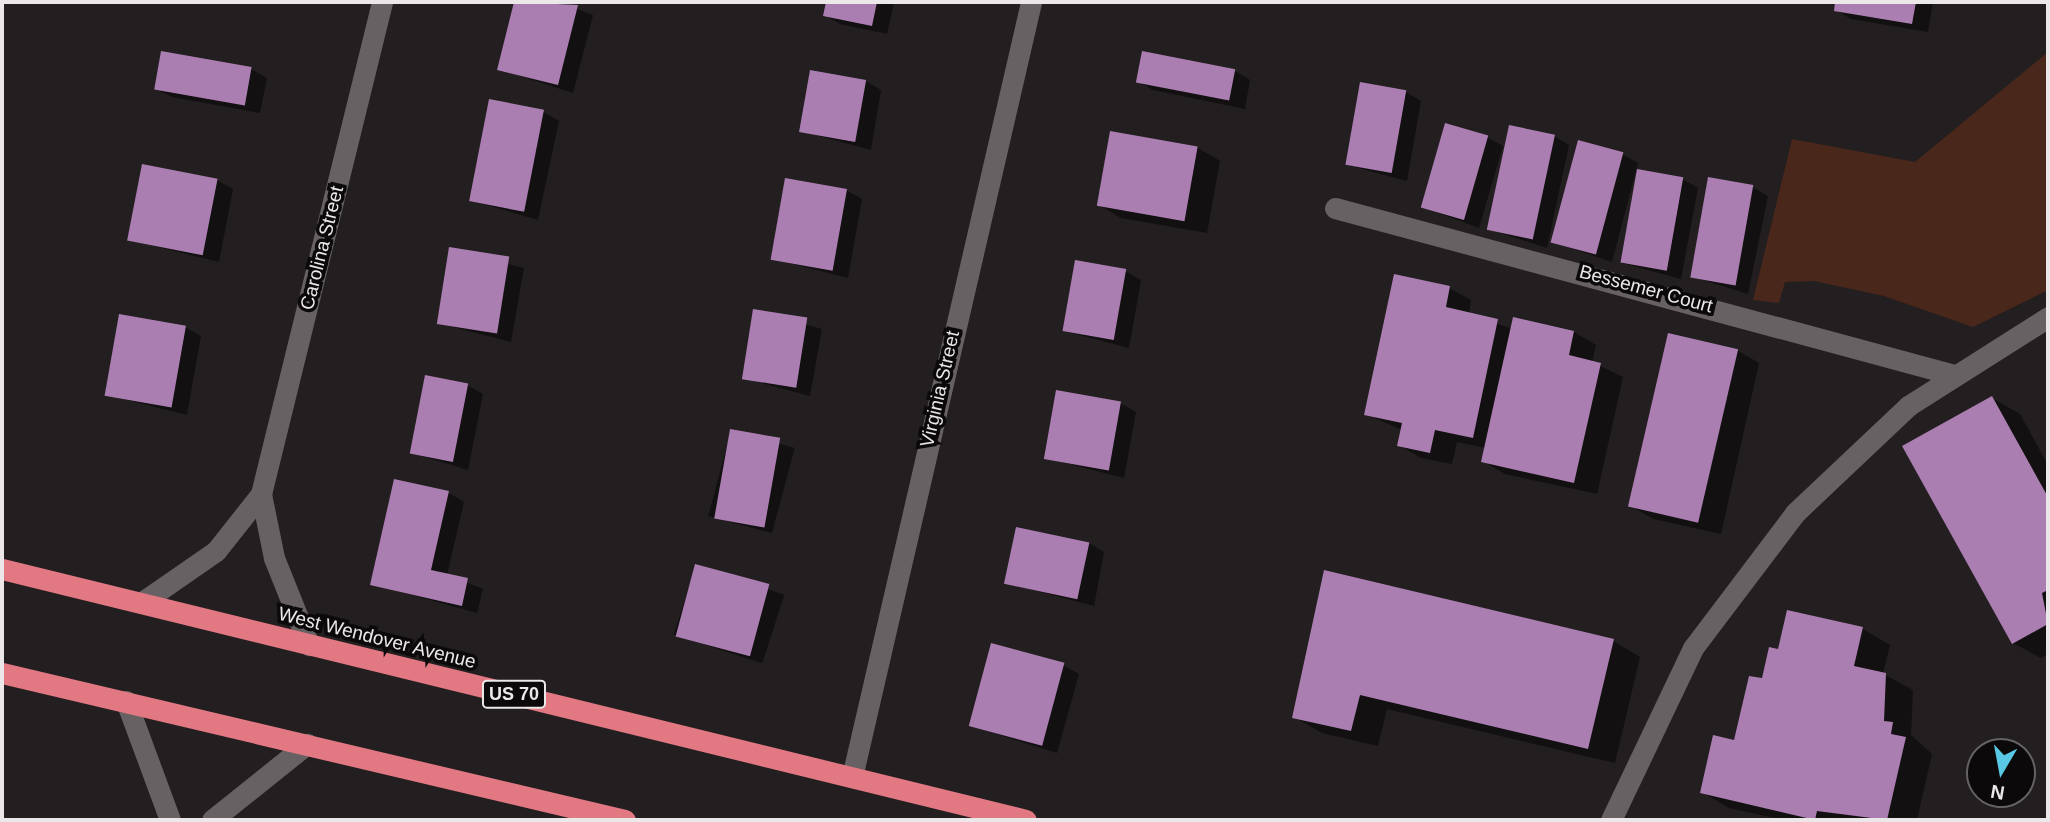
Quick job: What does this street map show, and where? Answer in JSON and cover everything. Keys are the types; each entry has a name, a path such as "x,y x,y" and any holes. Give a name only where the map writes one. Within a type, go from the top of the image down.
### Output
{"highway":[{"name":"West Wendover Avenue","path":"2,569 1027,820"},
{"path":"2,673 625,820"}],"street":[{"name":"Carolina Street","path":"141,603 216,551 261,494 382,2"},
{"name":"Virginia Street","path":"852,777 1031,2"},
{"name":"Bessemer Court","path":"1335,208 1955,374"},
{"path":"1611,820 1693,648 1795,513 1908,406 2048,317"},
{"name":"Carolina Street","path":"261,494 274,558 309,645"},
{"path":"126,701 170,820"},
{"path":"212,820 307,744"}],"shaded area":[{"path":"2048,52 2048,290 1973,327 1884,296 1814,281 1785,282 1779,303 1753,300 1792,139 1915,162"}],"building":[{"path":"514,2 578,5 558,85 497,70"},
{"path":"826,2 877,2 872,26 823,16"},
{"path":"1835,2 1916,2 1912,24 1834,11"},
{"path":"161,51 252,67 245,105 154,89"},
{"path":"1142,51 1235,69 1229,101 1136,82"},
{"path":"810,70 866,80 855,142 799,132"},
{"path":"1360,82 1406,90 1392,173 1345,165"},
{"path":"489,99 544,110 524,212 469,201"},
{"path":"1445,123 1488,135 1464,220 1421,208"},
{"path":"1509,125 1555,135 1533,239 1487,230"},
{"path":"1110,131 1198,146 1184,221 1097,206"},
{"path":"1578,140 1623,152 1596,255 1551,242"},
{"path":"142,164 218,179 203,255 127,241"},
{"path":"1637,169 1683,177 1667,271 1621,263"},
{"path":"1708,177 1753,185 1736,285 1690,277"},
{"path":"785,178 847,189 833,271 771,260"},
{"path":"449,247 509,257 497,334 437,324"},
{"path":"1075,260 1126,269 1114,340 1062,331"},
{"path":"1394,274 1450,286 1446,307 1498,319 1473,438 1435,430 1430,453 1397,446 1402,423 1364,415"},
{"path":"753,309 807,318 796,388 742,379"},
{"path":"119,314 186,326 172,408 105,396"},
{"path":"1513,317 1574,331 1569,355 1601,363 1574,483 1481,462"},
{"path":"1668,333 1738,349 1698,523 1628,506"},
{"path":"425,375 468,383 453,462 410,454"},
{"path":"1056,390 1121,401 1109,470 1044,459"},
{"path":"1992,396 2048,497 2048,590 2042,593 2048,624 2012,644 1902,446"},
{"path":"730,429 780,438 764,527 714,519"},
{"path":"394,479 449,491 431,570 468,578 462,606 370,585"},
{"path":"1016,527 1089,543 1077,599 1004,584"},
{"path":"695,564 769,584 750,656 676,636"},
{"path":"1324,570 1614,639 1588,749 1360,695 1351,731 1292,718"},
{"path":"1787,610 1863,627 1854,666 1886,673 1884,721 1893,722 1891,734 1906,737 1887,820 1817,811 1815,820 1700,793 1713,735 1734,740 1749,676 1762,678 1769,647 1778,649"},
{"path":"991,643 1064,663 1042,746 969,726"}]}
